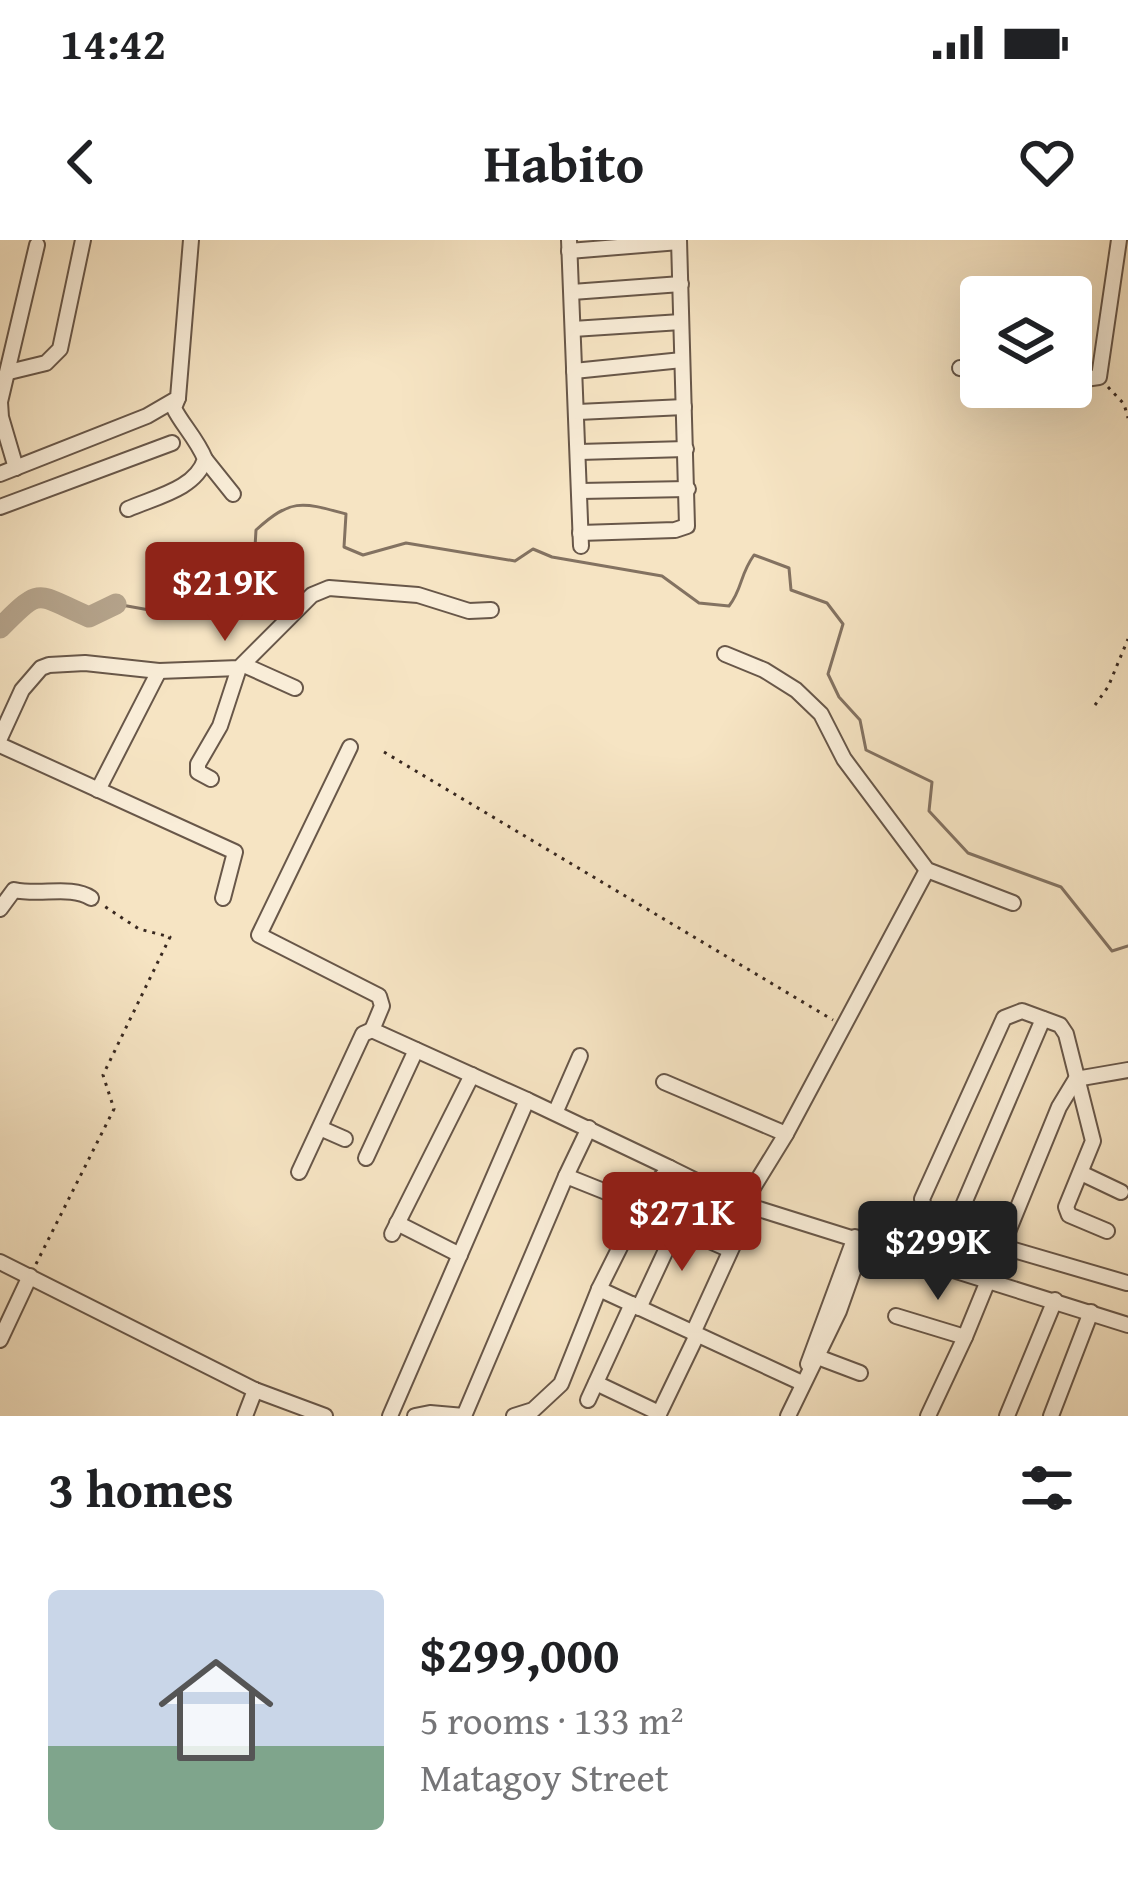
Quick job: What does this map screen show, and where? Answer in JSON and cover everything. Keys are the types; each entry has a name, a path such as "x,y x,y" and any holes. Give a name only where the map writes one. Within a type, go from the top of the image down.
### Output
{"street":[{"path":"9,372 46,363 60,349 83,240"},
{"path":"190,240 174,408 233,494"},
{"path":"1092,378 1099,377 1119,240"},
{"path":"679,241 689,520 683,529 580,539 569,245 679,241"},
{"path":"16,468 1,417 2,391 33,242"},
{"path":"572,292 680,284"},
{"path":"573,329 681,322"},
{"path":"574,371 682,360"},
{"path":"0,474 147,416 178,398"},
{"path":"578,412 683,407"},
{"path":"97,436 107,467"},
{"path":"0,507 172,443"},
{"path":"579,452 686,448"},
{"path":"128,509 194,480 206,459"},
{"path":"580,491 688,489"},
{"path":"211,779 198,772 197,764 220,726 242,666 312,595 328,588 418,596 469,611 491,610"},
{"path":"724,654 796,690 821,714 844,759 927,870 1013,903"},
{"path":"223,898 235,852 0,742 15,702 41,668 61,662 159,671 242,666 295,688"},
{"path":"98,790 159,671"},
{"path":"299,1172 363,1034 372,1030 382,1006 379,996 260,935 350,747"},
{"path":"743,1204 845,1027 927,870"},
{"path":"0,909 14,890 38,895 73,890 91,898"},
{"path":"1107,1231 1069,1215 1066,1207 1093,1141 1066,1034 1060,1025 1022,1011 1004,1018 922,1199 926,1219 1127,1283"},
{"path":"953,1229 1043,1019"},
{"path":"372,1030 556,1111 743,1204 1128,1325"},
{"path":"365,1159 416,1051"},
{"path":"556,1111 580,1056"},
{"path":"928,1416 1058,1107 1076,1079 1128,1070"},
{"path":"460,1255 394,1229 472,1075"},
{"path":"664,1082 786,1134"},
{"path":"390,1416 526,1100"},
{"path":"415,1416 464,1416 589,1128"},
{"path":"320,1129 345,1139"},
{"path":"519,1416 533,1410 561,1384 599,1289 641,1205 655,1180 670,1168"},
{"path":"1082,1173 1121,1192"},
{"path":"566,1176 641,1205"},
{"path":"588,1400 674,1233 685,1230 728,1249"},
{"path":"596,1383 658,1414 740,1230"},
{"path":"788,1416 860,1239"},
{"path":"0,1262 255,1390 326,1416"},
{"path":"0,1340 30,1276"},
{"path":"599,1289 804,1379"},
{"path":"1007,1416 1055,1300"},
{"path":"1051,1416 1090,1312"},
{"path":"896,1316 965,1337"},
{"path":"815,1355 860,1372"},
{"path":"245,1416 255,1390"}],"path":[{"path":"1099,377 1124,404 1128,418"},
{"path":"1095,705 1128,639"},
{"path":"384,752 845,1027"},
{"path":"30,1276 114,1109 103,1075 170,937 140,929 91,898"}],"waterway":[{"path":"116,604 196,613 210,599 209,566 224,554 255,547 256,530 279,512 298,506 346,514 344,547 363,555 406,543 515,561 533,549 552,557 662,576 699,603 729,606 754,555 789,568 791,590 827,603 843,624 828,674 839,697 860,720 866,750 932,782 929,811 968,853 1061,887 1112,951 1128,946"},
{"path":"0,628 24,605 40,598 89,617 116,604"}]}
